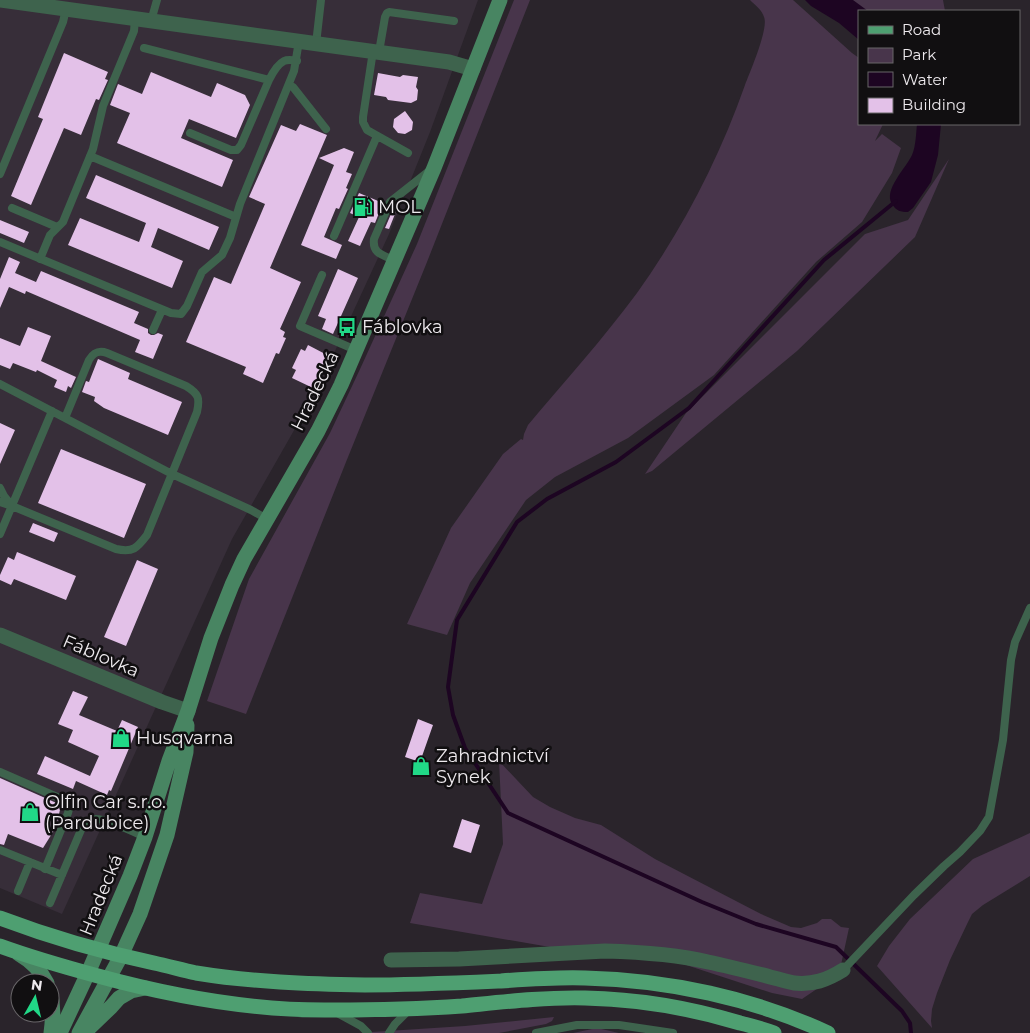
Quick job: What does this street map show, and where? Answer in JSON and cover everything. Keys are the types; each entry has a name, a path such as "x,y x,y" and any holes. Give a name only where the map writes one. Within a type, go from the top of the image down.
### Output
{"main road":[{"name":"Hradecká","path":"60,1033 99,950 145,837 211,638 228,594 244,558 318,431 341,385 434,168 500,0"},
{"name":"Hradecká","path":"79,1033 121,956 140,914 167,835 186,752 188,710"},
{"path":"0,918 44,934 99,950 195,972 250,979 307,983 401,985 585,978 652,983 734,1000 776,1012 828,1033"},
{"path":"0,946 53,964 108,979 178,996 234,1005 278,1009 410,1009 552,998 617,1000 697,1011 774,1033"},
{"path":"16,952 33,964 41,973"},
{"path":"84,1033 119,998 131,991 145,988"}],"street":[{"path":"0,0 448,62 473,69"},
{"name":"Fáblovka","path":"0,635 162,702 188,710"},
{"path":"391,960 630,952 707,961 804,984 824,980 842,970"}],"lane":[{"path":"151,21 157,0"},
{"path":"316,44 321,0"},
{"path":"0,174 63,22 66,9"},
{"path":"408,153 367,130 363,122 376,52 385,17 389,12 454,21"},
{"path":"40,259 50,235 63,222 90,156 96,140 103,106 134,31 136,18"},
{"path":"0,242 174,315 181,314 187,306 202,272 218,259 225,250 233,231 240,204 293,74 297,61 299,41"},
{"path":"144,48 269,80"},
{"path":"190,132 231,150 237,150 241,145 273,73 284,61 297,61"},
{"path":"289,85 293,87 326,128"},
{"path":"334,236 377,136"},
{"path":"90,156 236,217"},
{"path":"394,260 379,254 374,250 373,244 387,207 390,202 434,168"},
{"path":"12,208 57,227"},
{"path":"322,275 300,326 356,350"},
{"path":"153,330 162,310"},
{"path":"0,502 116,549 126,551 133,549 141,543 147,535 197,412 197,395 186,386 100,351 89,360 65,418"},
{"path":"0,384 172,474 267,519"},
{"path":"0,534 52,411"},
{"path":"0,488 12,506"},
{"path":"842,970 914,895 960,852 980,831 989,817 1002,740 1011,660 1015,642 1030,608"},
{"path":"0,772 64,800 70,805 45,869"},
{"path":"50,904 85,824 96,819 106,821 145,837"},
{"path":"0,850 62,876"},
{"path":"18,891 30,862"},
{"path":"389,1033 410,1009"},
{"path":"330,1010 361,1026 368,1033"},
{"path":"536,1033 577,1025 619,1025 673,1033"}],"shaded area":[{"name":"Fáblovka","path":"0,0 478,0 430,132 389,234 317,390 232,539 62,914 0,888"}],"green space":[{"path":"514,0 530,0 246,714 207,701 249,579 330,433 361,367 417,244"},
{"path":"750,0 793,0 858,57 858,125 883,125 875,141 882,134 901,148 892,173 862,222 816,262 714,375 628,438 555,477 526,500 470,583 447,635 407,624 451,528 503,454 521,439 523,440 528,425 637,293 684,219 711,167 755,61 765,23 760,10"},
{"path":"851,0 943,0 945,10 865,10"},
{"path":"949,159 915,237 797,351 652,471 645,474 686,413 865,234 908,220"},
{"path":"499,761 533,797 550,807 575,818 601,825 655,859 761,914 791,927 801,928 817,923 822,919 831,919 841,927 849,928 839,974 802,999 772,993 677,962 573,951 410,923 420,893 482,904 503,844"},
{"path":"1030,833 1030,876 972,914 937,993 932,1009 932,1028 877,966 889,946 910,919 973,859"},
{"path":"554,1017 552,1021 546,1024 499,1033 372,1033 465,1026"},
{"path":"597,1028 619,1033 573,1033"}],"water":[{"path":"805,0 853,0 867,10 858,10 858,39 839,23 811,6"},
{"path":"917,125 941,125 938,155 931,182 913,208 908,212 903,212 897,210 892,204 890,192 912,155"}],"building":[{"path":"64,53 108,72 105,79 108,80 99,100 96,99 81,135 64,128 31,205 11,196 43,119 38,117"},
{"path":"151,72 211,97 217,83 245,95 250,105 236,138 189,119 181,138 233,160 222,187 117,143 130,113 110,105 118,84 142,94"},
{"path":"378,73 400,77 403,75 418,77 416,87 418,90 417,100 411,103 388,100 386,97 374,95"},
{"path":"405,111 413,122 412,130 405,134 398,133 393,127 394,119"},
{"path":"300,124 327,135 270,268 301,282 280,329 285,332 283,337 286,338 279,354 276,353 263,383 243,374 246,367 186,342 214,277 231,284 265,204 249,197 281,125 296,131"},
{"path":"344,148 354,152 346,172 352,174 346,188 348,189 339,209 336,208 324,237 342,245 336,259 301,245 334,165 319,158"},
{"path":"96,175 219,227 209,250 158,228 151,247 183,261 172,288 68,245 80,218 139,242 146,223 86,198"},
{"path":"359,193 383,203 375,223 371,222 360,246 348,241 359,217 350,213"},
{"path":"394,207 397,209 389,229 385,228"},
{"path":"0,220 29,232 24,243 0,233"},
{"path":"9,257 20,262 15,273 36,282 41,271 139,312 134,323 148,329 148,333 151,335 158,333 163,335 153,359 135,352 140,340 26,291 25,294 9,287 0,308 0,279"},
{"path":"338,269 358,278 333,334 322,329 326,319 318,316"},
{"path":"28,327 51,336 41,361 76,377 71,388 68,386 66,392 54,387 57,380 37,370 36,372 13,363 10,369 0,365 0,338 20,346"},
{"path":"308,345 329,356 313,388 292,378 296,370 292,368 301,349 305,351"},
{"path":"98,359 130,373 128,379 182,402 168,435 104,408 94,401 95,397 82,392 86,381 89,382"},
{"path":"0,423 15,430 0,464"},
{"path":"61,449 146,484 124,538 38,503"},
{"path":"33,523 58,533 54,542 29,532"},
{"path":"17,552 76,576 66,600 14,579 11,585 0,580 0,575 8,557 14,560"},
{"path":"137,560 158,569 126,646 104,637"},
{"path":"73,691 88,697 79,715 117,731 122,720 138,727 111,791 109,790 107,795 76,781 73,789 37,774 45,756 90,776 99,756 68,742 73,730 58,724"},
{"path":"418,719 433,725 420,762 405,757"},
{"name":"Olfin Car s.r.o. (Pardubice)","path":"0,778 61,805 53,832 43,848 8,834 4,845 0,844"},
{"path":"462,819 480,825 471,853 453,847"}],"waterway":[{"path":"896,201 824,260 689,408 616,462 547,499 517,522 457,620 448,687 453,715 465,748 508,813 702,902 756,924 836,947 902,1011 910,1023 911,1033"}],"place":[{"name":"MOL","path":"363,207"},
{"name":"Fáblovka","path":"347,327"},
{"name":"Husqvarna","path":"121,738"},
{"name":"Zahradnictví Synek","path":"421,766"},
{"name":"Olfin Car s.r.o. (Pardubice)","path":"30,812"}]}
